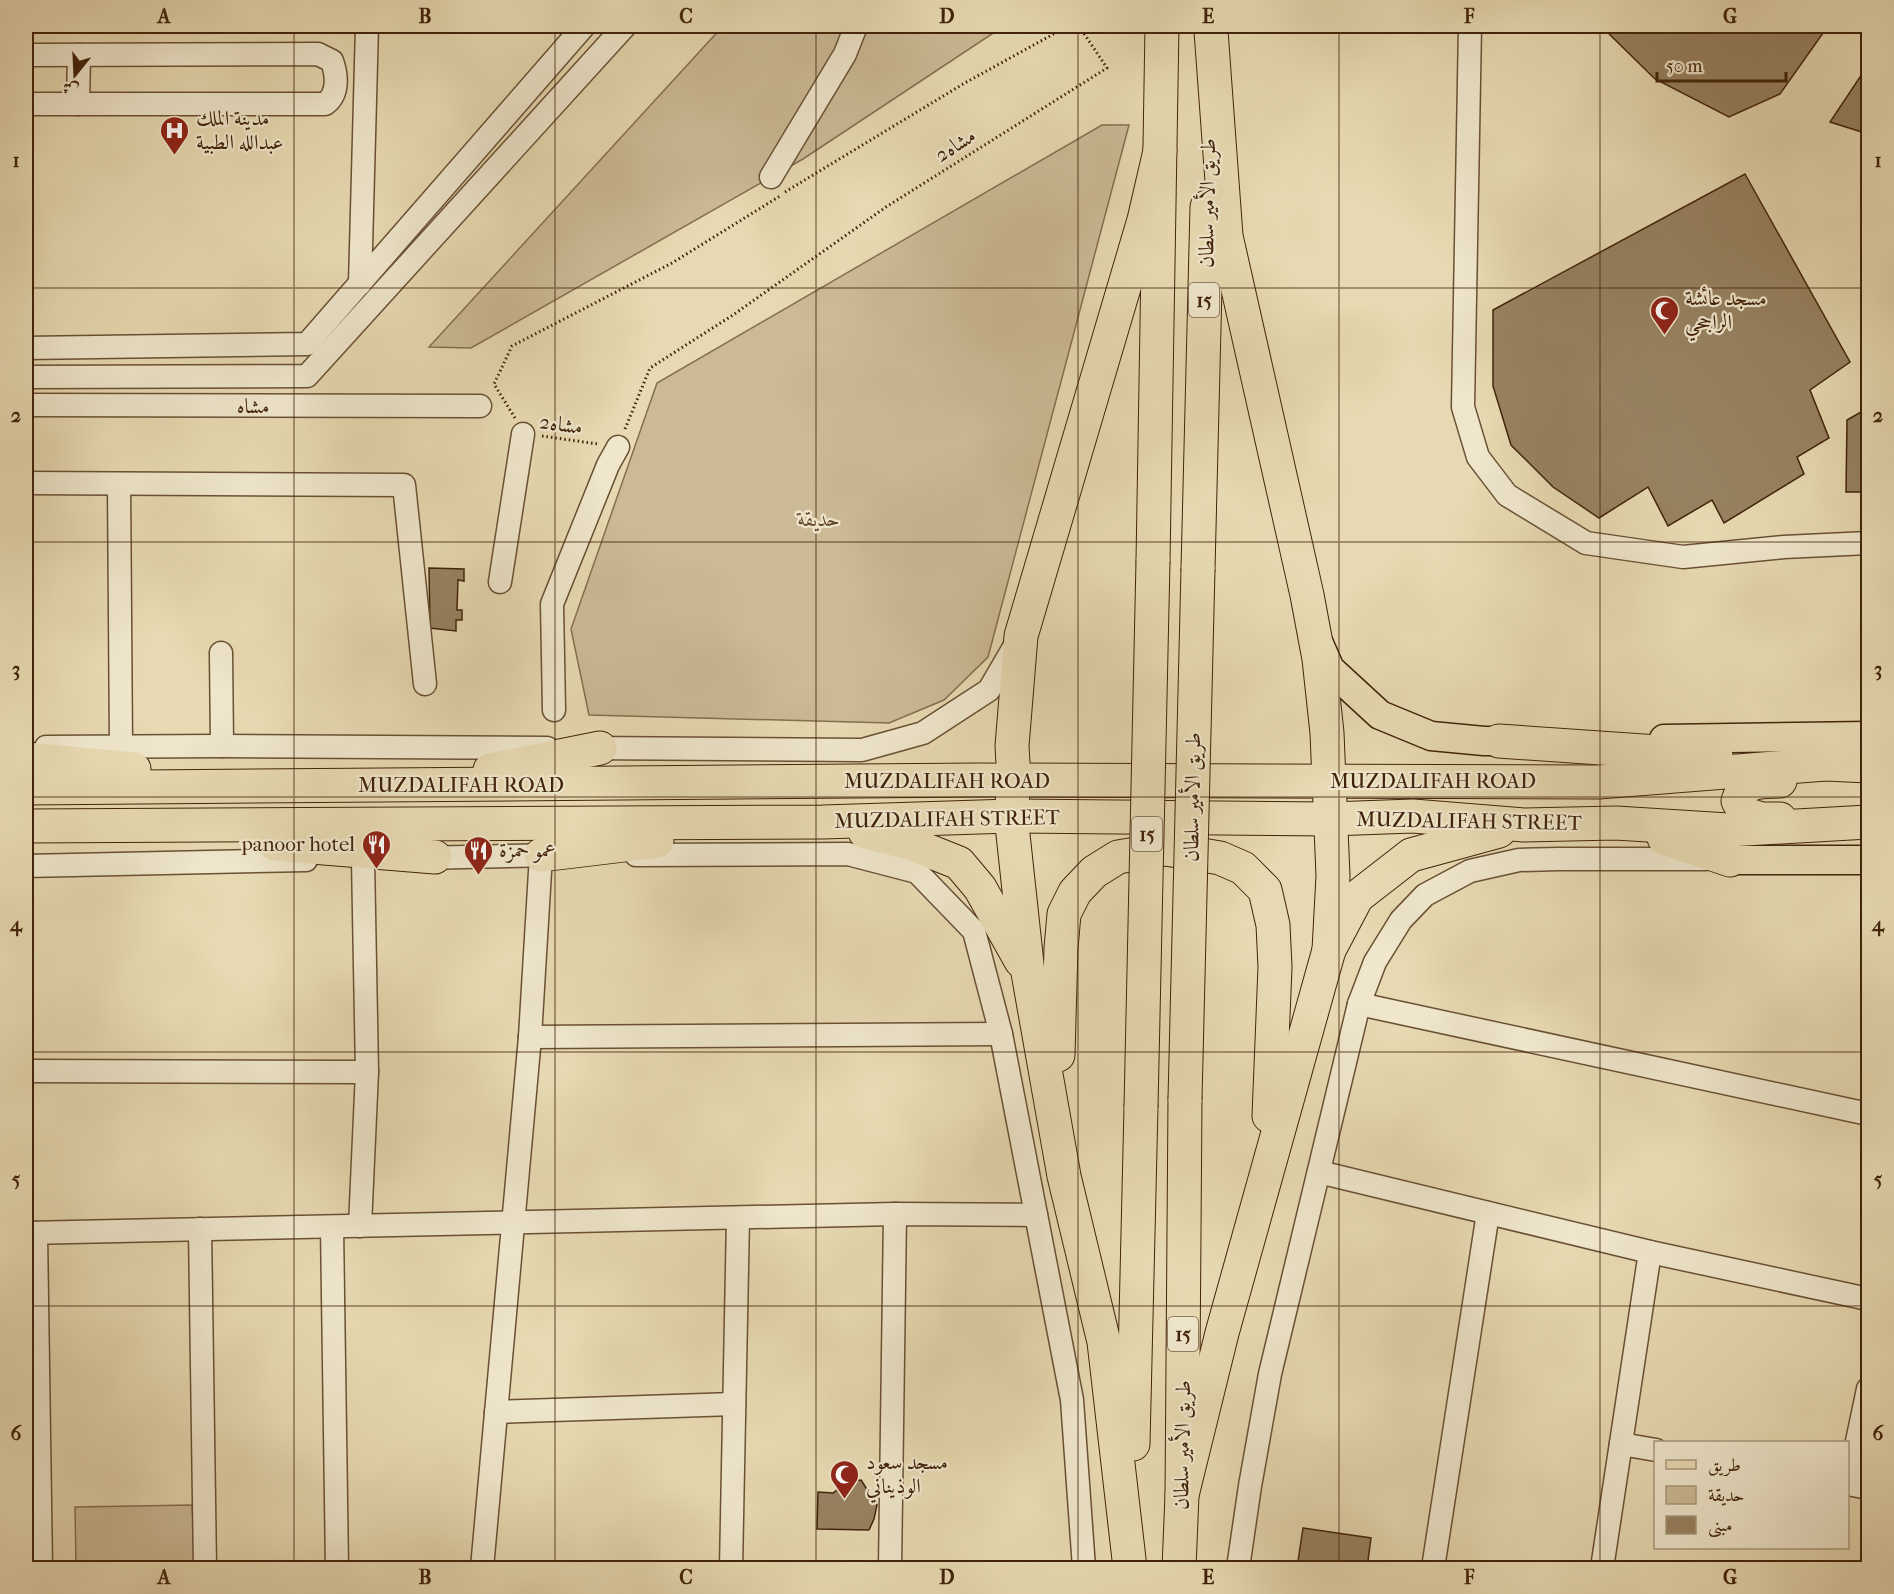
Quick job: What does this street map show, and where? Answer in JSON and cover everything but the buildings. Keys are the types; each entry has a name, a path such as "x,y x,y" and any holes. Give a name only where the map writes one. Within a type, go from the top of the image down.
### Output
{"highway":[{"name":"طريق الأمير سلطان","path":"1130,1568 1153,561 1162,26"},
{"name":"طريق الأمير سلطان","path":"1179,1569 1182,1495 1185,1099 1211,28"},
{"path":"1211,28 1226,236 1307,595 1326,732 1329,780 1345,819"},
{"path":"1130,1568 1104,1342 1064,1176 1028,973 1011,816 1014,780 1012,746 1021,636 1144,220 1160,151"},
{"path":"1498,741 1826,764"},
{"path":"414,785 600,748"},
{"path":"26,759 213,777 366,786"},
{"name":"MUZDALIFAH ROAD","path":"26,788 979,780 1599,782 1826,764 1869,766"},
{"path":"1869,775 1752,782 1741,793 1738,801 1745,814 1762,819 1869,820"},
{"path":"979,780 1002,792 1001,808 979,817"},
{"path":"1329,950 1332,876 1345,819 1342,805 1344,790 1362,780"},
{"name":"MUZDALIFAH STREET","path":"35,826 823,822 1011,816 1345,819 1413,816 1524,825 1616,823 1728,830 1869,820"},
{"path":"541,855 823,822 909,843 959,863 980,888 1028,973"},
{"path":"1616,823 1730,860"},
{"path":"1182,1495 1222,1333 1329,950 1357,897 1411,855 1524,825"},
{"path":"35,826 435,857"},
{"path":"1056,1133 1061,948 1064,914 1075,891 1094,872 1118,857 1166,849 1220,858 1243,868 1265,890 1273,925 1275,967 1267,1172"}],"main road":[{"path":"1314,634 1330,669 1380,715 1431,736 1498,741 1869,736"},
{"path":"1730,860 1869,860"}],"street":[{"path":"360,284 367,26"},
{"path":"26,348 307,344 584,26"},
{"path":"26,377 307,376 626,26"},
{"path":"771,177 845,54 856,26"},
{"path":"1470,26 1463,407 1478,457 1507,495 1586,543 1683,557 1784,547 1869,543"},
{"path":"26,56 318,54 332,61 336,72 332,99 325,104 26,104"},
{"path":"78,104 79,55"},
{"name":"مشاه","path":"26,405 480,406"},
{"path":"500,582 523,434"},
{"path":"554,710 552,604 608,465 618,447"},
{"path":"26,483 404,485 425,684"},
{"path":"119,484 121,747"},
{"path":"26,748 222,746 862,750 923,734 989,690 1021,636"},
{"path":"221,653 222,746"},
{"path":"26,866 541,855 848,854 917,872 974,931 1001,1034 1072,1400 1084,1569"},
{"path":"482,1569 530,1037 541,855"},
{"path":"1238,1569 1270,1374 1359,1004 1375,962 1401,920 1425,895 1470,871 1518,860 1557,858 1730,860"},
{"path":"360,1226 367,1071 363,859"},
{"path":"1359,1004 1869,1114"},
{"path":"530,1037 1001,1034"},
{"path":"26,1071 367,1071"},
{"path":"1319,1172 1650,1252 1869,1299"},
{"path":"1433,1569 1488,1213"},
{"path":"41,1569 31,1233 895,1214 1036,1215"},
{"path":"890,1569 895,1214"},
{"path":"731,1569 738,1218"},
{"path":"333,1227 337,1569"},
{"path":"200,1229 205,1569"},
{"path":"1602,1569 1650,1252"},
{"path":"1849,1479 1869,1389"},
{"path":"496,1412 734,1404"},
{"path":"1621,1444 1654,1450"},
{"path":"1849,1484 1869,1488"}],"path":[{"name":"مشاه2","path":"1068,26 953,90 672,263 512,346 494,384 523,434 618,447 650,368 733,315 886,207 1107,68 1079,26"}],"green space":[{"path":"723,26 1004,26 803,159 471,348 429,347"},
{"name":"حديقة","path":"1102,125 1129,125 988,657 944,700 889,723 589,715 571,629 657,383"},
{"path":"192,1505 196,1568 76,1568 75,1507"}],"place":[{"name":"مدينة الملك عبدالله الطبية","path":"175,156"},
{"name":"مسجد عائشة الراجحي","path":"1664,336"},
{"name":"panoor hotel","path":"376,870"},
{"name":"عمو حمزة","path":"478,876"},
{"name":"مسجد سعود الوذيناني","path":"845,1500"}]}
